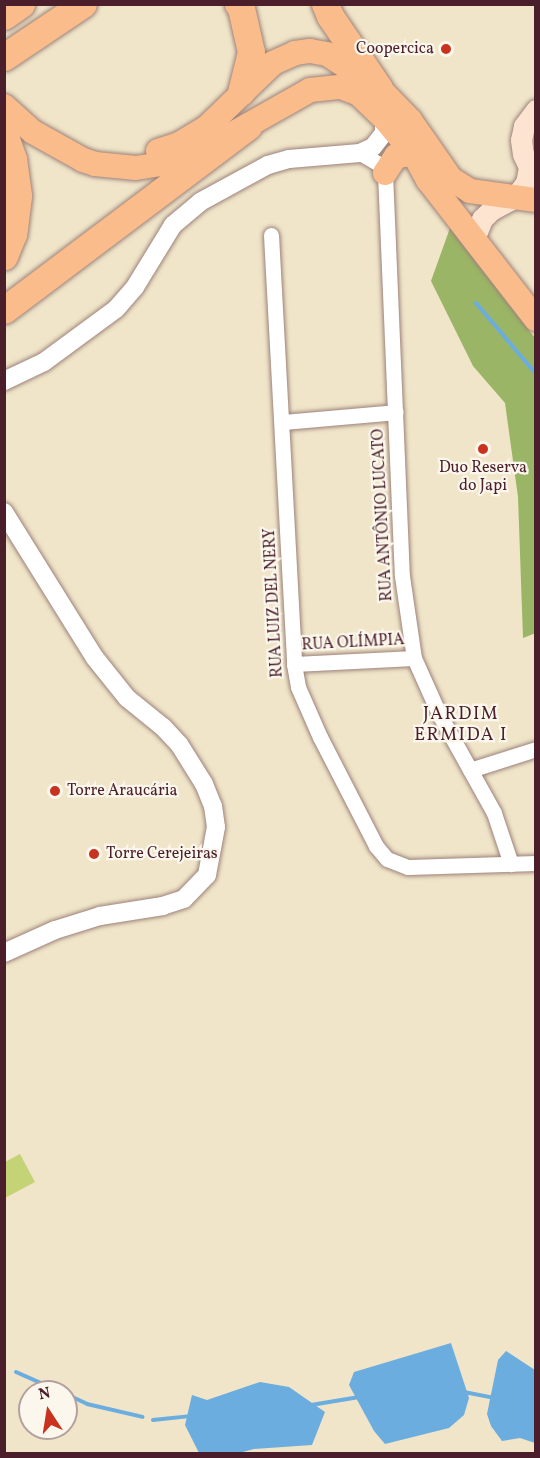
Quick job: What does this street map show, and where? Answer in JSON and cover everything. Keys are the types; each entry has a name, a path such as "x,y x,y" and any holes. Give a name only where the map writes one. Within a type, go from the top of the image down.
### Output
{"highway":[{"path":"4,16 21,4"},
{"path":"238,4 244,18 251,52 241,92"},
{"path":"325,4 330,16 380,88"},
{"path":"8,55 80,7"},
{"path":"4,310 248,126"},
{"path":"4,133 13,159 18,196 13,234 4,256"}],"main road":[{"path":"4,93 24,116 44,131 76,146 103,154 151,153 179,144 206,128 273,63 295,53 310,51 327,54 380,88 410,120 451,179 470,191 525,198"},
{"path":"4,106 47,141 89,162 116,167 153,166 183,159 248,126 286,101 310,90 326,86 341,87 359,94 384,118 414,154 428,180 536,319"},
{"path":"525,198 526,183 532,169 523,154 521,140 524,126 536,110"},
{"path":"385,173 396,156 414,154"},
{"path":"474,239 482,219 491,210 525,198"}],"street":[{"path":"4,381 44,362 116,309 135,286 173,225 200,202 268,165 289,159 360,153 380,141 384,133 384,118"},
{"path":"360,153 379,164 385,173"},
{"name":"RUA ANTÔNIO LUCATO","path":"385,173 402,576 414,658 439,714 494,813 510,864"},
{"name":"RUA LUIZ DEL NERY","path":"271,235 294,664 298,687 320,737 376,846 387,859 408,867 536,863"},
{"path":"282,422 396,412"},
{"path":"4,512 95,658 127,698 163,727 179,744 204,784 213,806 216,827 207,875 184,899 163,906 100,916 55,930 4,953"},
{"name":"RUA OLÍMPIA","path":"294,664 414,658"},
{"path":"470,770 536,748"}],"green space":[{"path":"450,228 535,338 536,633 523,638 518,497 505,403 473,366 431,281"},
{"path":"20,1154 35,1182 5,1198 5,1162"}],"water":[{"path":"451,1343 469,1398 464,1415 449,1428 385,1444 374,1431 349,1385 354,1372"},
{"path":"506,1351 535,1370 535,1443 520,1438 502,1441 491,1426 487,1414 498,1360"},
{"path":"260,1382 289,1387 325,1412 312,1445 254,1449 239,1453 199,1453 185,1425 192,1395 207,1400"}],"waterway":[{"path":"476,303 536,374"},
{"path":"16,1372 34,1380"},
{"path":"464,1392 495,1398"},
{"path":"311,1405 359,1397"},
{"path":"78,1400 87,1404 143,1417"},
{"path":"153,1420 190,1416"}],"place":[{"name":"Coopercica","path":"446,49"},
{"name":"Duo Reserva do Japi","path":"483,449"},
{"name":"Torre Araucária","path":"55,791"},
{"name":"Torre Cerejeiras","path":"94,854"}],"district":[{"name":"JARDIM ERMIDA I","path":"461,726"}]}
